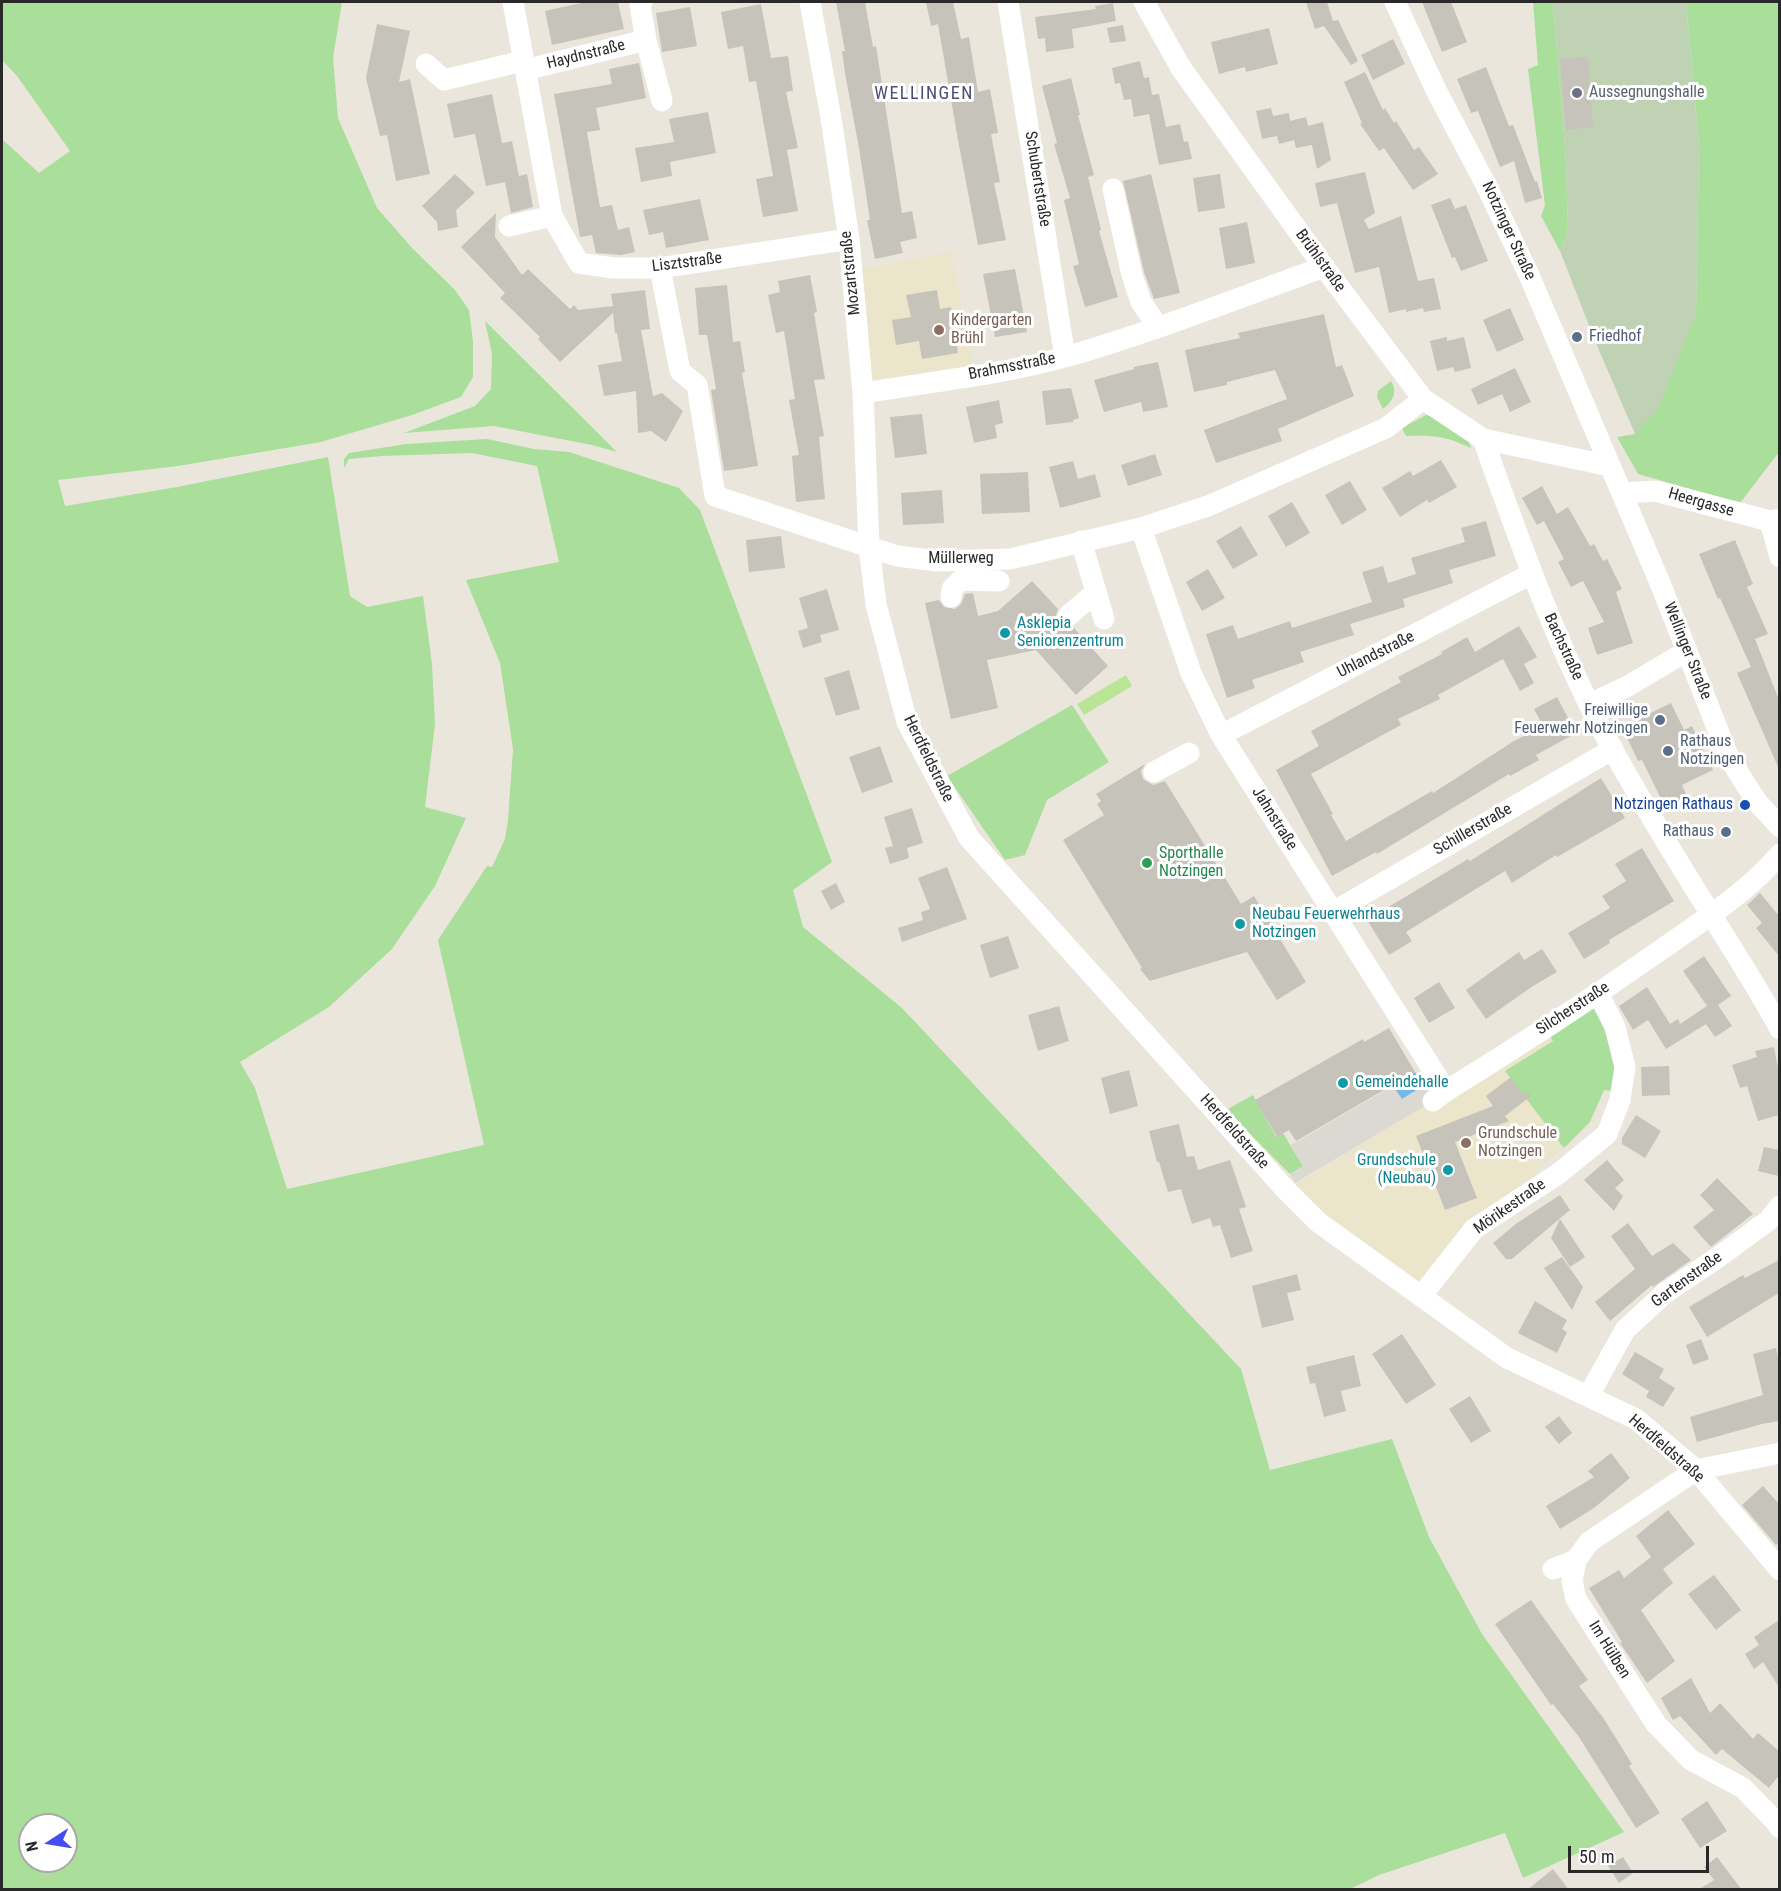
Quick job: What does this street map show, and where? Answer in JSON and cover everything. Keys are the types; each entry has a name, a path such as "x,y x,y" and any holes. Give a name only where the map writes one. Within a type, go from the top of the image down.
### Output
{"street":[{"name":"Lisztstraße","path":"513,2 552,216 579,263 613,268 660,268 849,240"},
{"name":"Haydnstraße","path":"642,2 640,5 646,40 662,101"},
{"name":"Mozartstraße","path":"810,2 831,118 849,240 863,393 869,547"},
{"name":"Schubertstraße","path":"1008,2 1065,357"},
{"name":"Brühlstraße","path":"1144,2 1181,68 1324,267 1423,399 1483,439 1610,466"},
{"name":"Notzinger Straße","path":"1395,2 1437,92 1485,183 1529,275 1610,466"},
{"name":"Haydnstraße","path":"426,64 444,80 646,40"},
{"path":"1113,189 1132,275 1141,302 1158,327"},
{"path":"509,226 552,216"},
{"name":"Brahmsstraße","path":"863,393 980,374 1065,357 1158,327 1324,267"},
{"name":"Müllerweg","path":"660,268 680,371 697,385 715,496 897,556 937,561 1010,558 1141,528 1208,506 1386,428 1423,399"},
{"name":"Bachstraße","path":"1483,439 1531,574 1590,704 1653,821 1763,997 1779,1029"},
{"name":"Brühlstraße","path":"1552,455 1601,443"},
{"name":"Wellinger Straße","path":"1610,466 1623,493 1729,758 1756,802 1779,827"},
{"name":"Heergasse","path":"1623,493 1655,491 1775,520"},
{"path":"1775,520 1779,557"},
{"name":"Jahnstraße","path":"1141,528 1191,673 1221,735 1333,912 1440,1096"},
{"path":"1081,541 1104,619"},
{"name":"Herdfeldstraße","path":"869,547 876,604 907,722 969,838 1290,1187 1318,1222 1507,1358 1636,1419 1696,1470 1779,1570"},
{"path":"951,597 952,589 961,580 1001,590 994,559"},
{"name":"Uhlandstraße","path":"1221,735 1531,574"},
{"path":"1068,616 1096,592"},
{"path":"1590,704 1628,686 1687,651"},
{"name":"Schillerstraße","path":"1333,912 1613,749"},
{"path":"1154,772 1189,753"},
{"name":"Silcherstraße","path":"1440,1096 1598,993 1711,915 1766,869 1779,854"},
{"name":"Mörikestraße","path":"1422,1295 1474,1228 1558,1174 1606,1134 1620,1100 1625,1067 1615,1027 1598,993"},
{"name":"Gartenstraße","path":"1589,1395 1624,1330 1665,1293 1769,1220 1779,1206"},
{"path":"1553,1569 1576,1560 1589,1542 1696,1470 1779,1453"},
{"name":"Im Hülben","path":"1576,1560 1572,1581 1576,1599 1656,1724 1690,1760 1743,1788 1776,1821 1779,1828"}],"shaded area":[{"path":"951,252 973,365 867,384 856,270"},
{"name":"Grundschule Notzingen","path":"1598,993 1621,1092 1604,1090 1590,1122 1564,1148 1534,1171 1543,1183 1474,1229 1422,1295 1286,1190 1396,1123"},
{"path":"1393,1086 1402,1099 1423,1086 1433,1101 1295,1183 1290,1174 1303,1166 1291,1145"}],"green space":[{"path":"2,2 342,2 333,58 338,118 377,208 412,248 455,290 469,310 473,342 473,377 461,397 412,415 321,442 178,466 58,480 65,506 177,487 328,457 350,596 367,607 423,596 432,664 435,724 425,807 466,818 435,886 392,949 329,1007 240,1062 255,1088 287,1189 484,1145 438,940 487,866 492,867 505,839 513,749 500,663 466,580 559,562 537,466 472,453 349,459 344,468 344,459 349,453 406,444 487,439 534,449 569,452 679,488 700,510 832,862 793,890 803,927 902,1008 1241,1369 1270,1470 1392,1439 1429,1537 1482,1634 1624,1832 1523,1878 1505,1833 1379,1875 1348,1890 2,1889 2,139 39,173 70,151 17,76 2,60"},
{"path":"1533,2 1553,2 1566,161 1568,233 1560,251 1541,216 1545,205 1528,69 1538,65"},
{"path":"1553,2 1686,2 1699,146 1696,314 1658,409 1635,434 1560,251 1568,233 1566,161"},
{"path":"1686,2 1779,2 1779,452 1740,503 1638,474 1617,437 1635,434 1696,314 1699,146"},
{"path":"485,321 617,452 494,426 404,433 475,406 491,389 492,354"},
{"path":"1391,381 1394,389 1393,396 1383,409 1377,397 1378,391"},
{"path":"1426,415 1434,416 1469,441 1471,448 1439,437 1406,436 1402,428"},
{"path":"1126,675 1132,686 1084,715 1077,704"},
{"path":"1072,705 1109,762 1047,800 1025,855 1005,860 947,776"},
{"path":"1598,993 1621,1092 1604,1090 1590,1122 1564,1148 1505,1071 1553,1041 1545,1028"},
{"path":"1253,1095 1276,1137 1283,1133 1303,1166 1290,1174 1226,1110"}],"water":[{"path":"1415,1072 1423,1086 1402,1099 1393,1086"}],"building":[{"path":"586,2 618,2 624,29 552,45 545,11"},
{"path":"836,2 865,2 873,47 876,46 902,213 912,211 917,238 900,242 903,253 875,259 867,220 870,220 845,73 842,51 845,51"},
{"path":"926,2 953,2 961,39 969,37 978,92 990,89 998,133 991,134 1000,182 994,183 1006,240 978,245 938,24 931,26"},
{"path":"1306,2 1327,2 1333,21 1338,20 1358,61 1351,65 1324,26 1315,29"},
{"path":"1422,2 1451,2 1467,42 1442,52"},
{"path":"1113,3 1116,21 1072,29 1074,48 1046,52 1045,38 1038,39 1035,17 1096,9 1095,6"},
{"path":"761,4 771,58 788,56 793,91 786,92 798,148 787,150 798,211 763,217 756,179 773,176 756,81 749,82 743,46 728,49 721,12"},
{"path":"690,7 697,46 662,52 656,13"},
{"path":"377,24 410,31 399,82 410,79 430,174 396,181 387,135 380,136 366,78"},
{"path":"1123,25 1126,41 1110,43 1107,28"},
{"path":"1269,28 1278,64 1246,72 1245,67 1219,74 1211,42"},
{"path":"1393,39 1405,64 1373,80 1361,55"},
{"name":"Aussegnungshalle","path":"1588,57 1593,127 1566,130 1560,59"},
{"path":"1140,61 1144,78 1149,77 1152,95 1159,94 1166,127 1180,124 1184,142 1188,141 1192,159 1159,165 1149,114 1134,117 1131,99 1124,100 1120,83 1115,84 1112,68"},
{"path":"639,63 646,98 596,108 600,130 587,132 600,207 612,205 618,230 629,227 635,252 621,255 596,253 592,235 580,237 554,94 612,84 609,69"},
{"path":"1486,67 1509,126 1513,125 1535,182 1537,181 1542,198 1525,203 1514,161 1500,167 1478,111 1471,113 1457,79"},
{"path":"1365,72 1383,110 1385,108 1394,123 1396,121 1414,150 1419,147 1438,174 1413,190 1384,148 1379,151 1360,124 1362,123 1344,82"},
{"path":"1071,78 1094,175 1088,177 1101,230 1099,231 1118,297 1085,307 1073,266 1079,264 1064,200 1070,198 1054,144 1057,143 1042,86"},
{"path":"492,94 502,143 512,141 519,176 527,174 533,207 511,213 505,182 486,186 475,134 454,138 447,104"},
{"path":"1271,108 1273,116 1289,113 1290,121 1306,117 1308,126 1323,122 1331,160 1317,169 1312,145 1296,148 1294,140 1279,144 1277,136 1262,139 1256,111"},
{"path":"708,112 716,153 670,162 672,176 641,182 635,148 674,142 669,119"},
{"path":"1365,172 1375,213 1364,220 1369,229 1401,216 1418,281 1434,278 1441,309 1424,312 1423,308 1406,312 1406,309 1389,313 1379,267 1355,273 1337,203 1320,207 1315,183"},
{"path":"455,174 475,193 456,210 458,227 438,231 437,222 422,206"},
{"path":"1151,174 1180,293 1154,299 1144,272 1123,181"},
{"path":"1220,174 1225,208 1198,212 1193,178"},
{"path":"1450,198 1455,209 1466,205 1488,261 1461,271 1455,257 1452,258 1431,205"},
{"path":"700,199 709,240 666,248 663,232 649,235 643,210"},
{"path":"496,213 495,237 522,275 528,269 570,309 574,305 578,310 613,306 611,294 645,290 650,329 641,330 653,396 662,393 683,411 666,442 651,431 638,433 636,391 604,396 598,365 622,361 613,313 560,362 538,339 540,337 500,298 505,293 461,247"},
{"path":"1247,222 1255,263 1226,269 1219,228"},
{"path":"1015,269 1027,332 995,337 983,274"},
{"path":"810,275 825,379 814,380 824,436 819,437 825,499 796,502 792,456 799,455 789,400 795,399 784,331 776,333 768,295 780,292 778,281"},
{"path":"727,285 733,342 740,341 745,372 742,373 758,466 724,471 711,390 716,389 707,335 699,335 695,288"},
{"path":"937,290 940,309 951,307 958,353 922,359 919,341 896,345 892,320 911,317 906,295"},
{"path":"1510,308 1524,340 1497,352 1483,320"},
{"path":"1324,314 1336,367 1342,365 1354,396 1278,429 1282,441 1216,463 1204,430 1287,399 1275,370 1227,382 1227,385 1194,392 1185,350 1240,338 1238,333"},
{"path":"1447,337 1447,341 1464,337 1471,368 1455,372 1453,367 1437,371 1430,341"},
{"path":"1158,362 1168,407 1143,412 1141,402 1104,412 1094,380"},
{"path":"1515,368 1531,402 1510,412 1502,394 1478,405 1471,389"},
{"path":"1071,388 1079,418 1073,422 1046,425 1042,391"},
{"path":"999,400 1003,423 995,425 997,438 974,443 966,407"},
{"path":"922,414 927,454 895,458 890,417"},
{"path":"1155,454 1162,475 1128,486 1121,465"},
{"path":"1441,460 1457,487 1429,503 1427,500 1400,517 1382,488 1410,471 1413,476"},
{"path":"1073,461 1078,479 1095,474 1101,497 1060,508 1049,467"},
{"path":"1028,472 1030,512 982,514 980,474"},
{"path":"1350,481 1367,510 1342,525 1325,495"},
{"path":"1542,486 1557,514 1568,507 1590,546 1594,544 1603,561 1607,559 1622,589 1616,592 1633,643 1597,655 1588,628 1604,622 1583,581 1571,587 1558,562 1564,559 1544,521 1537,525 1522,498"},
{"path":"942,490 944,523 903,525 901,493"},
{"path":"1292,502 1310,533 1286,547 1268,516"},
{"path":"1486,521 1496,556 1449,570 1453,583 1403,599 1405,607 1350,624 1354,635 1300,652 1304,662 1252,680 1255,688 1227,698 1206,634 1233,625 1238,639 1290,621 1292,628 1372,602 1362,572 1383,566 1388,583 1416,574 1411,558 1465,542 1461,528"},
{"path":"1241,526 1258,555 1233,569 1216,541"},
{"path":"781,536 785,568 749,572 746,540"},
{"path":"1735,540 1753,584 1747,587 1768,634 1755,639 1779,700 1779,769 1737,673 1751,667 1699,554"},
{"path":"1208,569 1225,598 1202,611 1186,582"},
{"name":"Asklepia Seniorenzentrum","path":"1032,581 1058,609 1055,618 1059,625 1064,628 1073,627 1108,666 1076,695 1036,650 987,660 998,708 951,719 925,603 939,600 944,607 955,609 961,604 965,594 973,593 978,616 998,611"},
{"path":"827,589 839,630 820,635 822,642 803,648 798,631 808,628 799,598"},
{"path":"1519,626 1537,657 1524,664 1534,683 1520,691 1503,659 1438,695 1440,699 1398,719 1401,725 1311,774 1333,814 1331,815 1346,841 1432,791 1433,793 1514,741 1543,726 1534,709 1557,697 1576,733 1536,755 1539,760 1510,776 1509,774 1377,854 1376,852 1332,876 1276,770 1319,746 1311,731 1401,682 1398,677 1442,654 1441,652 1467,637 1475,652"},
{"path":"849,670 860,709 836,716 824,678"},
{"name":"Rathaus Notzingen","path":"1671,703 1684,730 1692,726 1713,770 1682,785 1687,796 1665,807 1642,760 1638,761 1622,727"},
{"path":"880,746 893,782 862,793 849,757"},
{"name":"Sporthalle Notzingen","path":"1145,764 1141,771 1143,779 1153,785 1165,781 1241,904 1254,896 1306,982 1277,1000 1247,952 1150,981 1140,969 1142,968 1063,840 1104,815 1097,804 1101,801 1096,794"},
{"path":"1601,778 1625,818 1557,857 1556,855 1512,883 1505,871 1406,932 1412,941 1389,955 1367,920 1468,859 1470,861"},
{"path":"912,808 923,843 907,848 909,858 890,864 885,848 893,846 884,817"},
{"path":"1642,848 1674,901 1609,940 1610,943 1584,959 1568,933 1610,908 1602,896 1626,881 1615,864"},
{"path":"947,867 967,919 902,942 898,928 923,920 921,912 930,909 918,878"},
{"path":"836,883 845,902 831,910 821,891"},
{"path":"1760,893 1779,916 1779,956 1756,928 1762,923 1747,905"},
{"path":"1008,936 1019,968 990,978 980,945"},
{"path":"1542,949 1557,972 1486,1019 1466,990 1519,952 1524,960"},
{"path":"1704,956 1731,996 1718,1005 1732,1026 1715,1037 1706,1024 1666,1049 1648,1020 1633,1030 1619,1006 1647,987 1670,1024 1678,1019 1680,1024 1707,1006 1683,971"},
{"path":"1439,982 1455,1008 1429,1023 1414,998"},
{"path":"1059,1006 1069,1041 1038,1051 1028,1015"},
{"name":"Gemeindehalle","path":"1389,1028 1415,1072 1296,1141 1289,1130 1277,1137 1255,1100 1363,1039 1364,1042"},
{"path":"1774,1047 1779,1074 1779,1115 1758,1121 1747,1086 1740,1088 1732,1065 1757,1057 1755,1051"},
{"path":"1669,1066 1670,1095 1642,1096 1641,1067"},
{"path":"1129,1070 1138,1106 1110,1114 1101,1078"},
{"name":"Grundschule (Neubau)","path":"1511,1077 1523,1094 1529,1092 1531,1096 1505,1116 1509,1121 1455,1142 1477,1198 1445,1210 1416,1136 1493,1106 1486,1096"},
{"path":"1636,1115 1661,1131 1645,1158 1622,1144 1622,1138"},
{"path":"1179,1124 1187,1157 1194,1156 1198,1170 1230,1160 1246,1207 1239,1209 1253,1251 1231,1258 1220,1225 1213,1227 1210,1218 1192,1224 1181,1189 1168,1192 1149,1131"},
{"path":"1764,1147 1779,1150 1779,1176 1758,1171"},
{"path":"1607,1160 1624,1180 1615,1188 1623,1196 1614,1211 1584,1180"},
{"path":"1717,1178 1753,1214 1711,1247 1693,1227 1714,1210 1700,1195"},
{"path":"1560,1195 1570,1210 1512,1259 1506,1259 1493,1243 1517,1223"},
{"path":"1560,1219 1585,1257 1570,1267 1551,1238"},
{"path":"1628,1223 1652,1256 1673,1243 1691,1260 1653,1287 1652,1285 1610,1321 1595,1302 1635,1269 1611,1236"},
{"path":"1562,1257 1583,1287 1572,1310 1544,1268"},
{"path":"1779,1260 1779,1293 1707,1337 1689,1307 1743,1275 1745,1278"},
{"path":"1297,1274 1301,1290 1287,1293 1294,1320 1262,1328 1252,1286"},
{"path":"1535,1301 1567,1320 1562,1329 1567,1332 1557,1353 1518,1333"},
{"path":"1402,1334 1436,1385 1406,1404 1372,1354"},
{"path":"1701,1339 1709,1359 1693,1365 1686,1345"},
{"path":"1776,1348 1779,1362 1779,1421 1697,1442 1690,1417 1763,1395 1753,1354"},
{"path":"1635,1352 1664,1369 1659,1378 1675,1388 1663,1407 1646,1397 1649,1391 1622,1374"},
{"path":"1354,1355 1361,1386 1341,1391 1346,1411 1324,1417 1315,1383 1310,1384 1306,1367"},
{"path":"1470,1396 1491,1431 1471,1443 1449,1409"},
{"path":"1559,1416 1572,1433 1559,1444 1545,1427"},
{"path":"1611,1453 1630,1478 1594,1508 1560,1529 1546,1506 1594,1477 1588,1471"},
{"path":"1763,1486 1779,1504 1779,1542 1776,1545 1742,1505"},
{"path":"1668,1510 1695,1544 1663,1569 1673,1583 1641,1610 1675,1661 1647,1683 1620,1643 1622,1642 1589,1588 1619,1570 1624,1578 1651,1557 1636,1536"},
{"path":"1714,1575 1741,1610 1716,1630 1688,1594"},
{"path":"1531,1600 1588,1680 1579,1686 1604,1719 1632,1764 1629,1766 1660,1813 1636,1828 1579,1737 1553,1704 1551,1705 1495,1624"},
{"path":"1779,1620 1779,1687 1763,1662 1754,1669 1745,1654 1759,1645 1754,1637"},
{"path":"1691,1678 1710,1713 1720,1703 1753,1739 1758,1733 1779,1751 1779,1775 1769,1788 1722,1749 1716,1755 1680,1716 1673,1720 1661,1698"},
{"path":"1707,1801 1727,1831 1700,1848 1681,1819"},
{"path":"1623,1857 1633,1873 1619,1883 1608,1866"},
{"path":"1717,1857 1742,1890 1698,1890 1714,1880 1704,1867"},
{"path":"1553,1869 1569,1890 1527,1890"}],"place":[{"name":"Aussegnungshalle","path":"1577,93"},
{"name":"Kindergarten Brühl","path":"939,330"},
{"name":"Friedhof","path":"1577,337"},
{"name":"Asklepia Seniorenzentrum","path":"1005,633"},
{"name":"Freiwillige Feuerwehr Notzingen","path":"1660,720"},
{"name":"Rathaus Notzingen","path":"1668,751"},
{"name":"Notzingen Rathaus","path":"1745,805"},
{"name":"Rathaus","path":"1726,832"},
{"name":"Sporthalle Notzingen","path":"1147,863"},
{"name":"Neubau Feuerwehrhaus Notzingen","path":"1240,924"},
{"name":"Gemeindehalle","path":"1343,1083"},
{"name":"Grundschule Notzingen","path":"1466,1143"},
{"name":"Grundschule (Neubau)","path":"1448,1170"}],"district":[{"name":"WELLINGEN","path":"924,94"}]}
